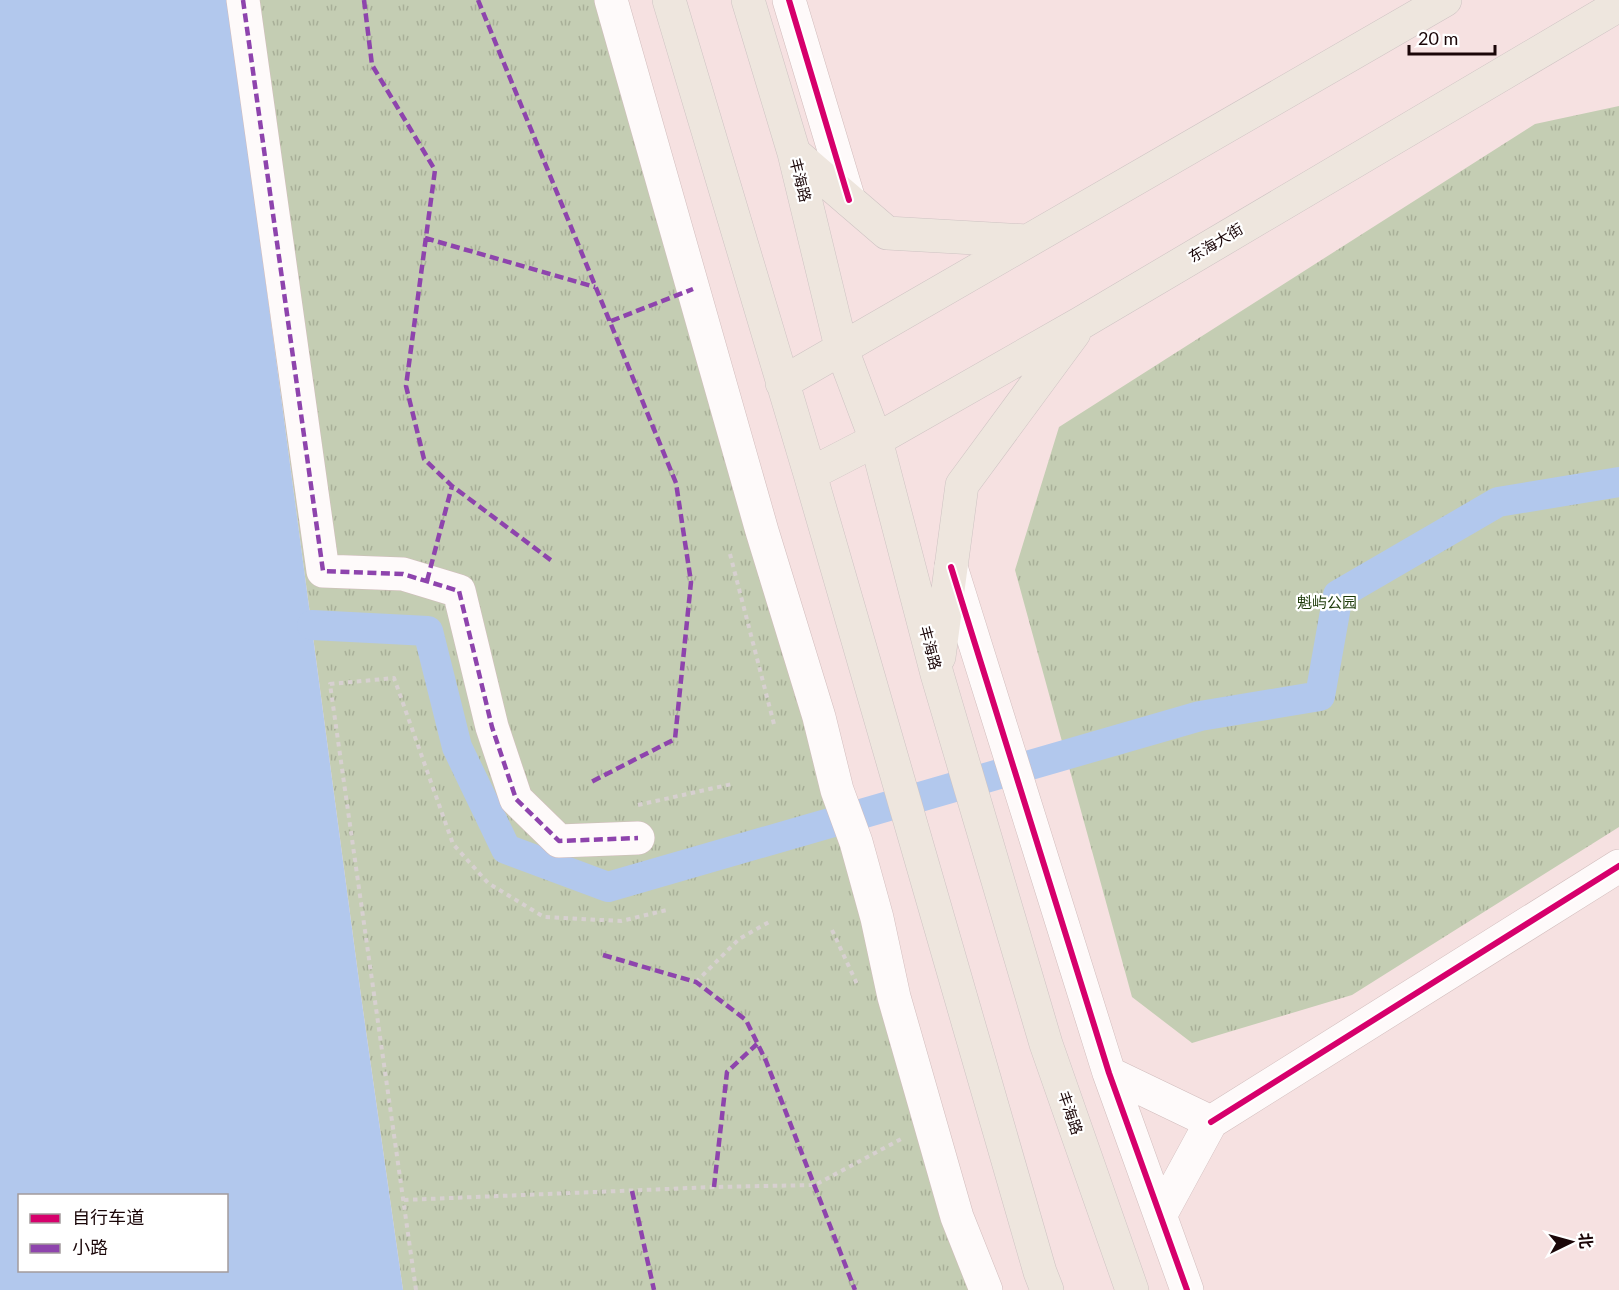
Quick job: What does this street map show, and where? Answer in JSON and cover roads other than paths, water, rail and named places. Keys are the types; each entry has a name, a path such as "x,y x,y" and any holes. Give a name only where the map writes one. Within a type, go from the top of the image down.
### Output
{"main road":[{"path":"669,0 810,474 1047,1290"},
{"name":"丰海路","path":"748,0 794,153 841,347 876,440 937,674 1046,1044 1132,1290"},
{"path":"782,382 1445,0"},
{"name":"东海大街","path":"810,474 876,440 1081,323 1619,5"},
{"path":"794,153 887,232 1027,241"},
{"path":"937,674 962,485 1081,323"}],"street":[{"path":"243,0 323,571 403,574 459,591 492,727 516,799 559,841 638,838"},
{"path":"611,0 762,531 819,717 837,790 856,842 877,918 894,997 957,1217 986,1290"},
{"path":"789,0 849,200"},
{"path":"951,567 1109,1073 1187,1290"},
{"path":"1161,1214 1211,1122 1619,866"},
{"path":"1109,1073 1211,1122"}],"water":[{"path":"0,0 228,0 361,996 403,1290 0,1290"}],"waterway":[{"path":"312,625 428,631 457,747 506,849 608,887 1200,716 1320,696 1338,595 1498,502 1619,482"}],"park label":[{"name":"魁屿公园","path":"1327,603"}]}
